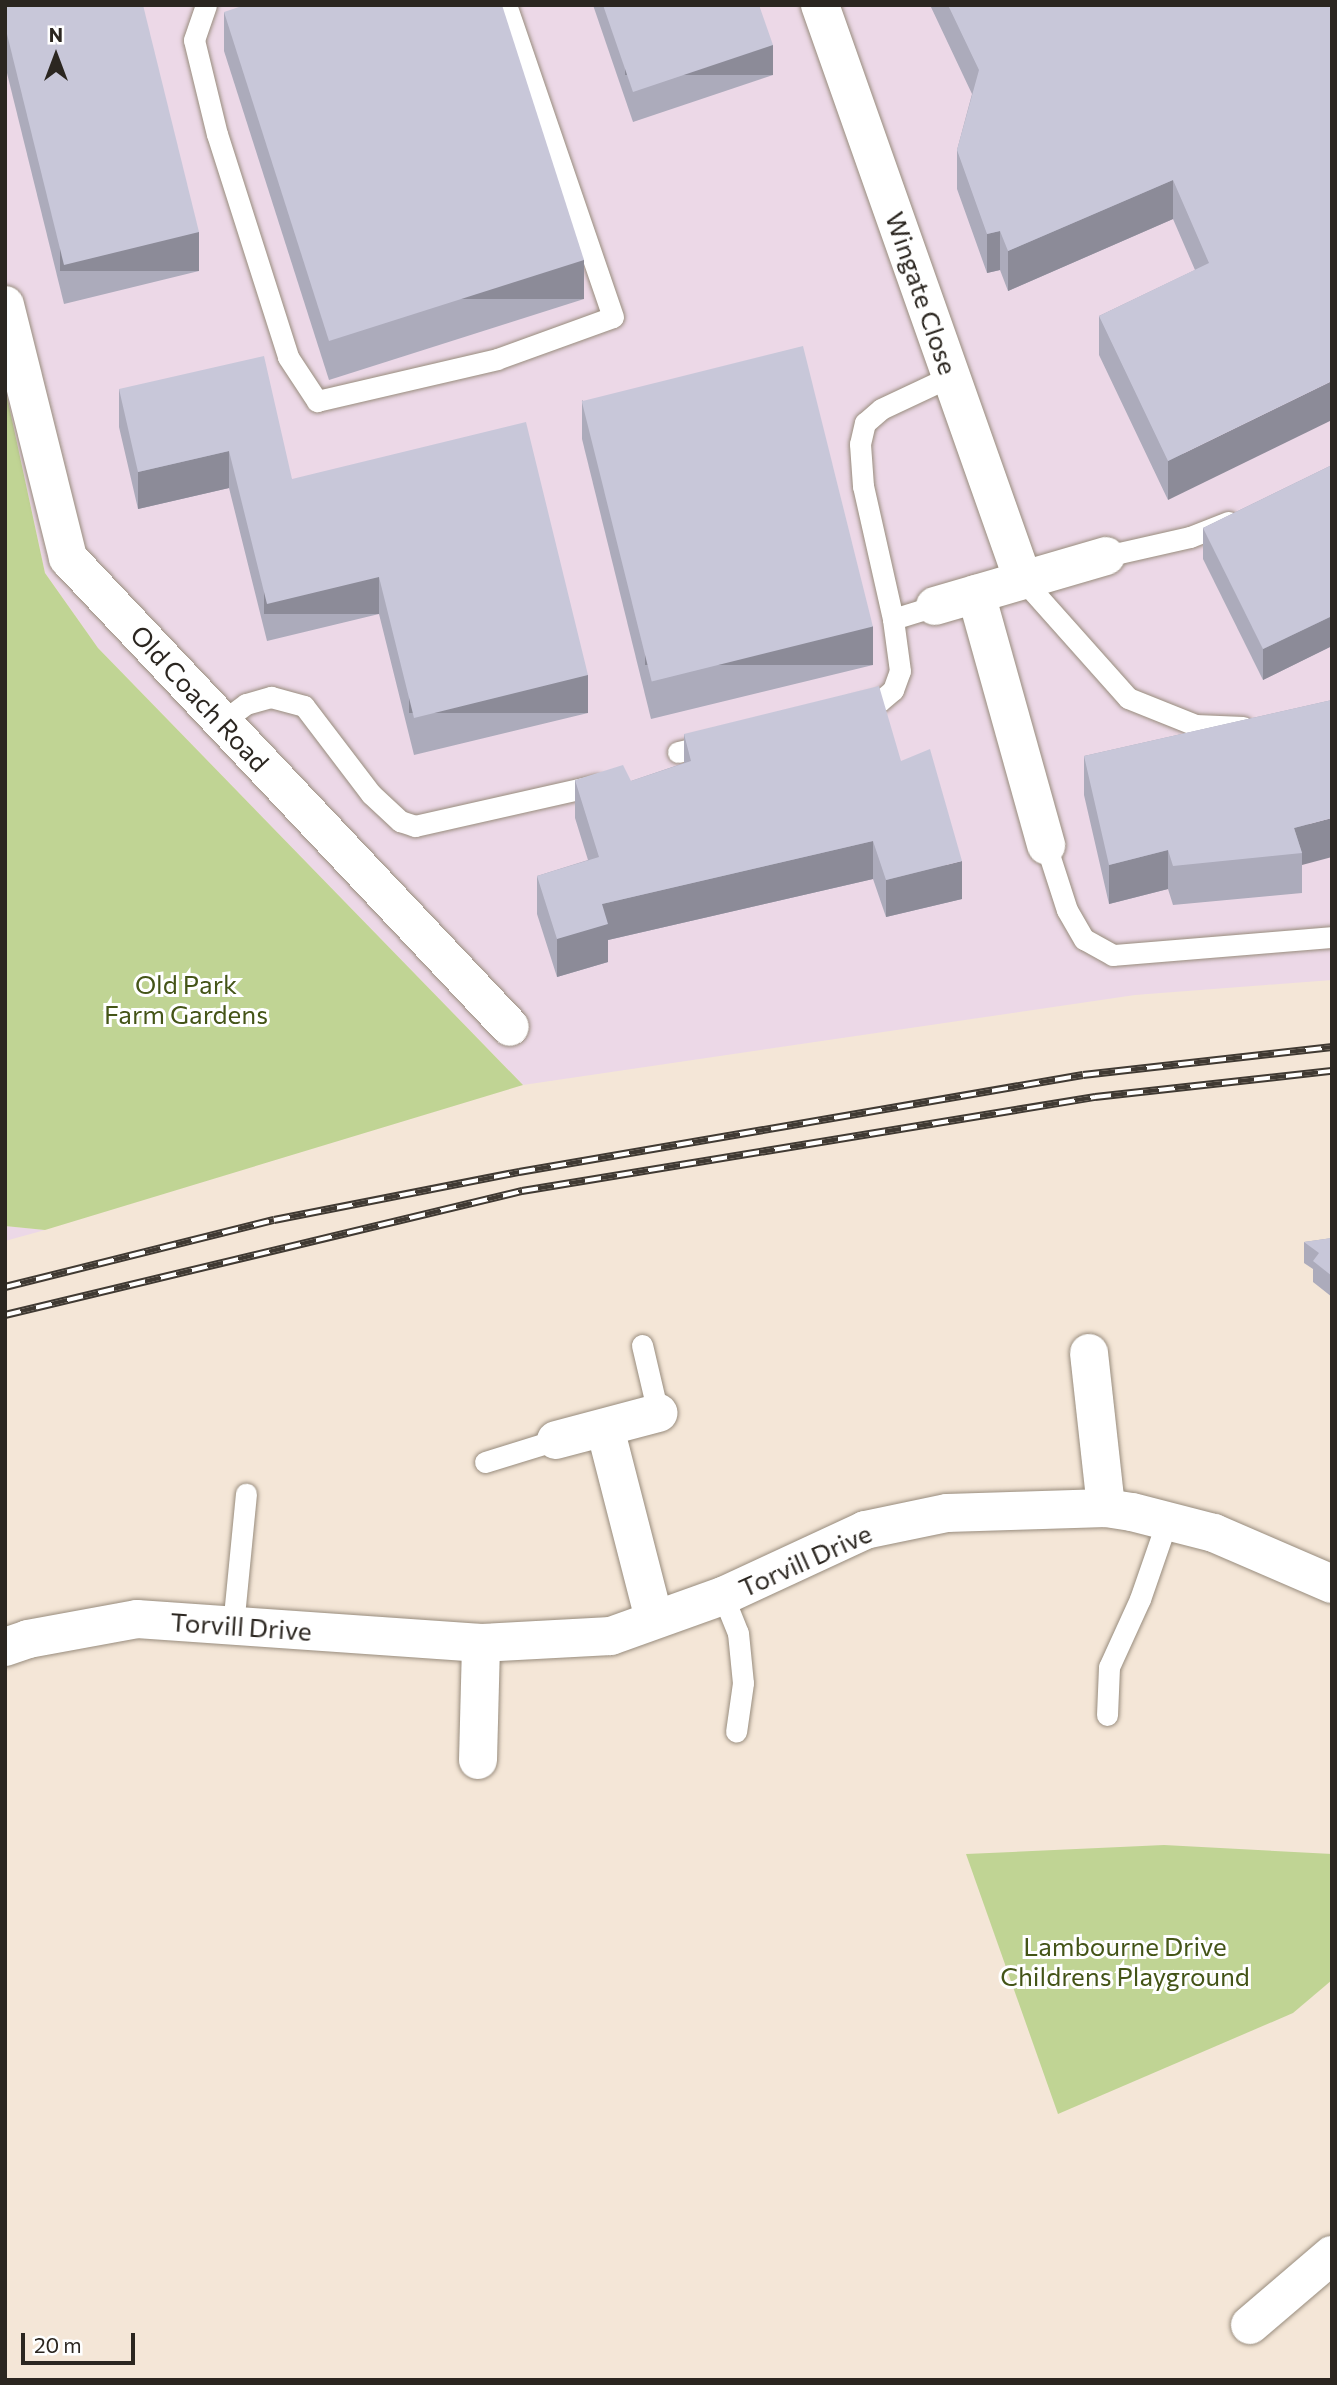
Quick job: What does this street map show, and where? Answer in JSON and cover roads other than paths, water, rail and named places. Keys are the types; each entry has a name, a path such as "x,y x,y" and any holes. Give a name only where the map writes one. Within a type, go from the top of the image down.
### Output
{"street":[{"name":"Wingate Close","path":"820,5 1023,580"},
{"name":"Old Coach Road","path":"5,305 68,558 510,1027"},
{"path":"935,607 1105,556"},
{"path":"976,594 1046,845"},
{"path":"1089,1353 1095,1440 1106,1508"},
{"path":"556,1440 657,1413"},
{"path":"605,1429 654,1619"},
{"name":"Torvill Drive","path":"5,1647 28,1639 137,1619 481,1643 611,1636 723,1596 865,1530 947,1513 1106,1508 1214,1533 1332,1584"},
{"path":"478,1760 481,1643"},
{"path":"1250,2325 1326,2273"}],"lane":[{"path":"206,5 194,40 217,134 288,357 317,401 497,359 613,317 506,5"},
{"path":"829,715 880,701 893,690 900,671 893,619 863,486 860,444 865,423 881,410 951,376"},
{"path":"1105,556 1190,537 1254,512"},
{"path":"1023,580 1128,698 1195,725 1260,728"},
{"path":"893,619 935,607"},
{"path":"222,722 246,704 271,697 304,706 371,794 400,821 415,826 597,785"},
{"path":"678,752 728,740"},
{"path":"1046,845 1067,910 1084,939 1113,956 1332,937"},
{"path":"642,1345 657,1413"},
{"path":"485,1461 556,1440"},
{"path":"233,1626 246,1494"},
{"path":"1107,1714 1109,1667 1140,1600 1167,1521"},
{"path":"723,1596 738,1633 743,1683 736,1732"}],"railway":[{"path":"5,1287 274,1220 519,1172 1083,1075 1332,1047"},
{"path":"5,1315 522,1191 1095,1097 1332,1071"}],"park label":[{"name":"Old Park Farm Gardens","path":"186,999"},
{"name":"Lambourne Drive Childrens Playground","path":"1125,1961"}]}
